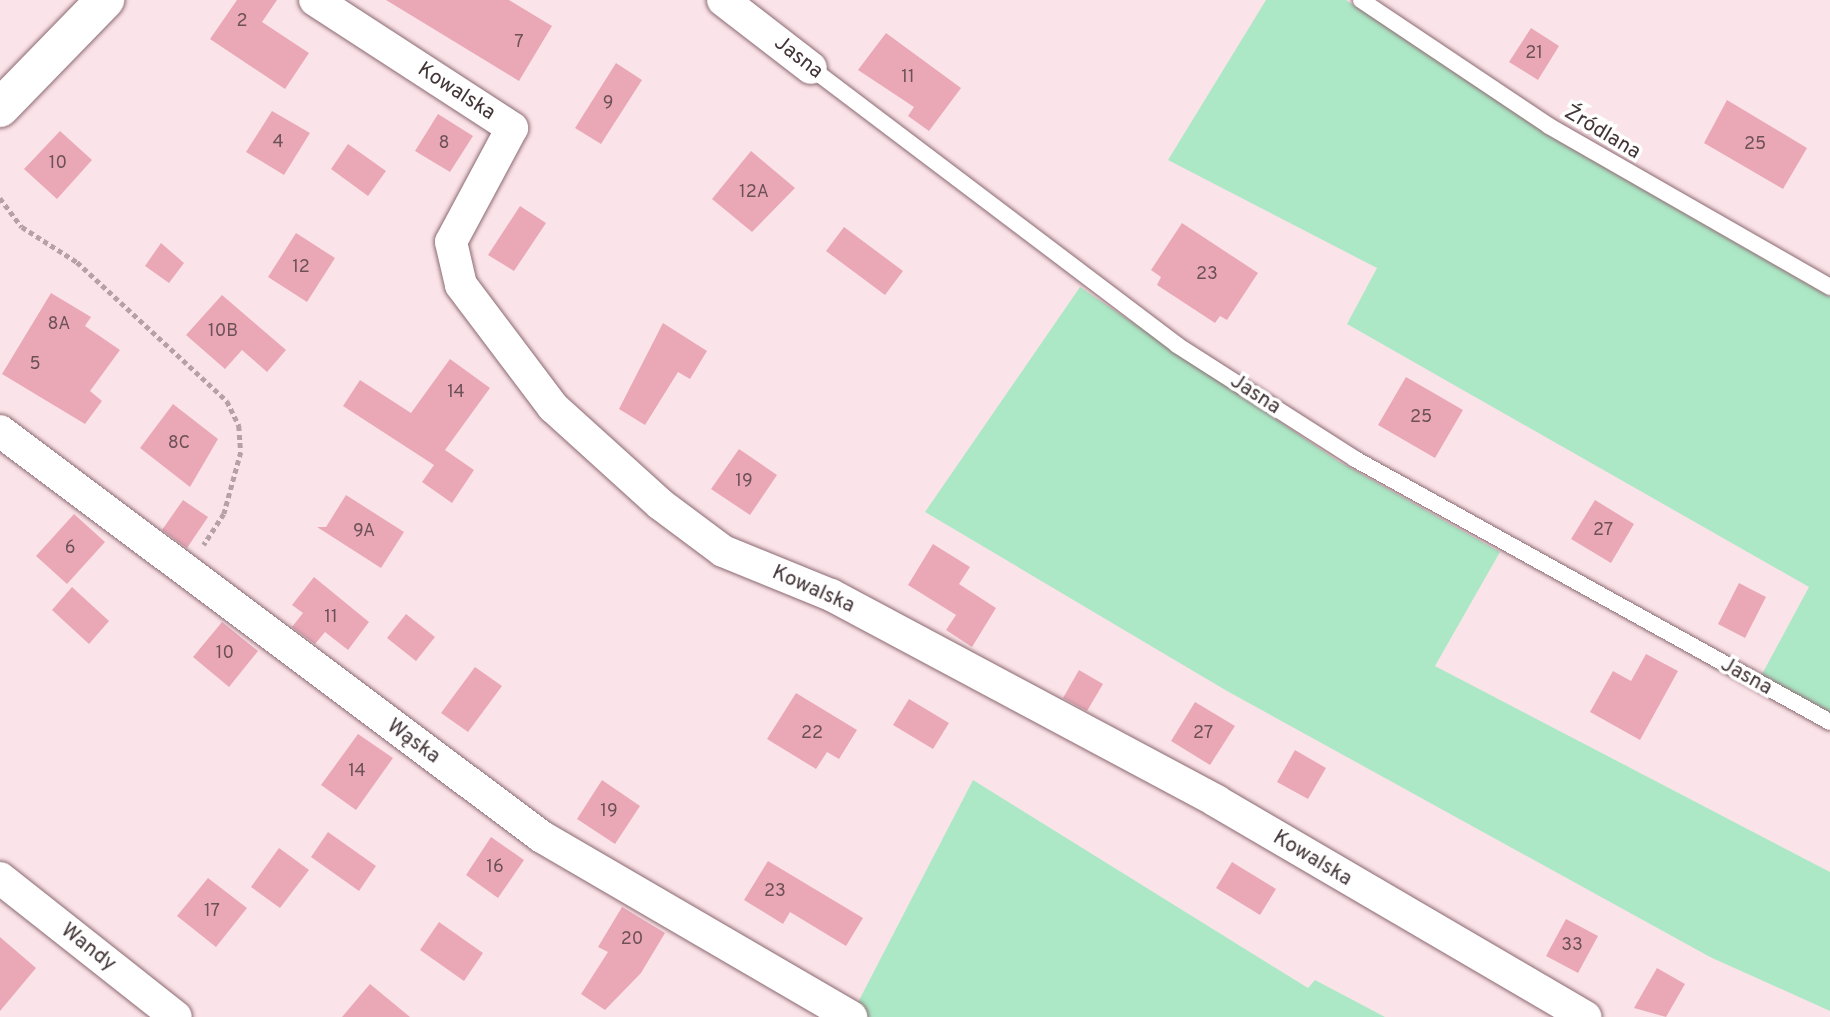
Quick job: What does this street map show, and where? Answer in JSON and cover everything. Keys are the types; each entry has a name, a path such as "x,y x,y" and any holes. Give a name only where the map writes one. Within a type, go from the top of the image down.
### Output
{"street":[{"path":"0,108 105,0"},
{"name":"Kowalska","path":"315,0 512,128 451,242 461,285 498,343 553,407 660,504 723,551 831,595 1216,801 1585,1017"},
{"name":"Jasna","path":"723,0 811,68"},
{"name":"Wąska","path":"0,430 542,837 851,1017"},
{"name":"Wandy","path":"0,878 176,1017"}],"lane":[{"name":"Źródlana","path":"1361,0 1549,126 1830,287"},
{"name":"Jasna","path":"811,68 1166,337 1344,452 1830,722"}],"path":[{"path":"0,198 22,227 77,262 228,401 239,426 241,452 225,514 186,572"}],"green space":[{"path":"1266,0 1346,0 1549,136 1830,297 1830,712 1761,676 1809,587 1347,324 1377,268 1168,160"},
{"path":"1080,287 1338,461 1500,552 1435,666 1830,872 1830,1011 1710,957 1227,691 925,512"},
{"path":"973,780 1308,988 1315,980 1385,1017 865,1017 854,1010"}],"building":[{"path":"237,0 277,0 262,22 309,53 285,89 210,39"},
{"path":"386,0 509,0 552,26 519,81"},
{"path":"1531,28 1559,46 1538,80 1509,62"},
{"path":"886,33 961,88 929,131 908,116 914,107 858,70"},
{"path":"616,63 642,80 601,144 575,128"},
{"path":"1727,100 1807,148 1783,189 1704,143"},
{"path":"272,111 310,133 284,175 246,152"},
{"path":"438,114 473,136 450,172 415,151"},
{"path":"60,131 92,160 57,199 24,169"},
{"path":"348,144 386,171 368,196 331,169"},
{"path":"751,151 795,188 752,232 712,199"},
{"path":"520,206 546,223 514,271 488,255"},
{"path":"1182,223 1258,273 1227,320 1220,316 1215,323 1157,285 1161,277 1151,270"},
{"path":"844,227 903,271 885,295 826,251"},
{"path":"296,233 335,258 307,302 268,277"},
{"path":"161,243 184,263 169,283 145,266"},
{"path":"51,293 91,317 85,326 120,350 90,391 102,401 85,424 2,374"},
{"path":"222,295 286,350 267,372 242,350 225,369 186,335"},
{"path":"663,323 707,351 690,379 678,372 645,425 619,409"},
{"path":"450,359 490,388 445,450 474,470 452,503 422,482 434,465 343,406 360,380 411,413"},
{"path":"1406,377 1463,410 1435,458 1378,425"},
{"path":"173,404 218,439 190,487 140,448"},
{"path":"739,449 777,475 750,515 711,489"},
{"path":"346,495 404,532 381,568 317,527 326,527"},
{"path":"183,500 208,517 187,548 162,530"},
{"path":"1595,500 1634,524 1611,563 1571,539"},
{"path":"74,514 105,542 67,584 36,556"},
{"path":"933,544 970,567 959,584 996,608 972,647 946,630 956,615 908,585"},
{"path":"314,577 369,622 348,650 325,632 315,644 292,627 303,613 292,605"},
{"path":"1739,583 1766,597 1745,638 1718,624"},
{"path":"72,587 109,621 89,644 52,610"},
{"path":"406,614 435,637 416,661 387,638"},
{"path":"222,622 258,651 229,687 193,657"},
{"path":"1646,654 1678,671 1640,740 1590,712 1613,671 1631,681"},
{"path":"475,667 502,686 468,732 441,713"},
{"path":"1079,670 1103,684 1087,711 1063,698"},
{"path":"796,693 857,730 839,759 827,752 816,769 767,739"},
{"path":"909,699 949,723 933,749 893,725"},
{"path":"1195,702 1235,726 1210,765 1171,741"},
{"path":"358,734 393,758 356,810 321,785"},
{"path":"1295,750 1326,768 1308,799 1277,782"},
{"path":"602,780 640,806 615,844 577,819"},
{"path":"328,832 376,866 359,891 311,857"},
{"path":"491,837 524,860 498,898 466,875"},
{"path":"279,848 309,870 280,908 251,887"},
{"path":"768,861 863,918 846,946 790,912 783,924 744,900"},
{"path":"1232,862 1276,889 1260,915 1216,888"},
{"path":"208,878 247,908 216,947 177,916"},
{"path":"622,907 665,933 641,973 605,1010 581,994 608,952 598,947"},
{"path":"1566,919 1598,936 1578,973 1546,956"},
{"path":"439,922 483,953 464,981 420,950"},
{"path":"0,937 36,968 0,1011"},
{"path":"1657,968 1685,984 1666,1017 1634,1008"},
{"path":"370,984 410,1017 342,1017"}]}
